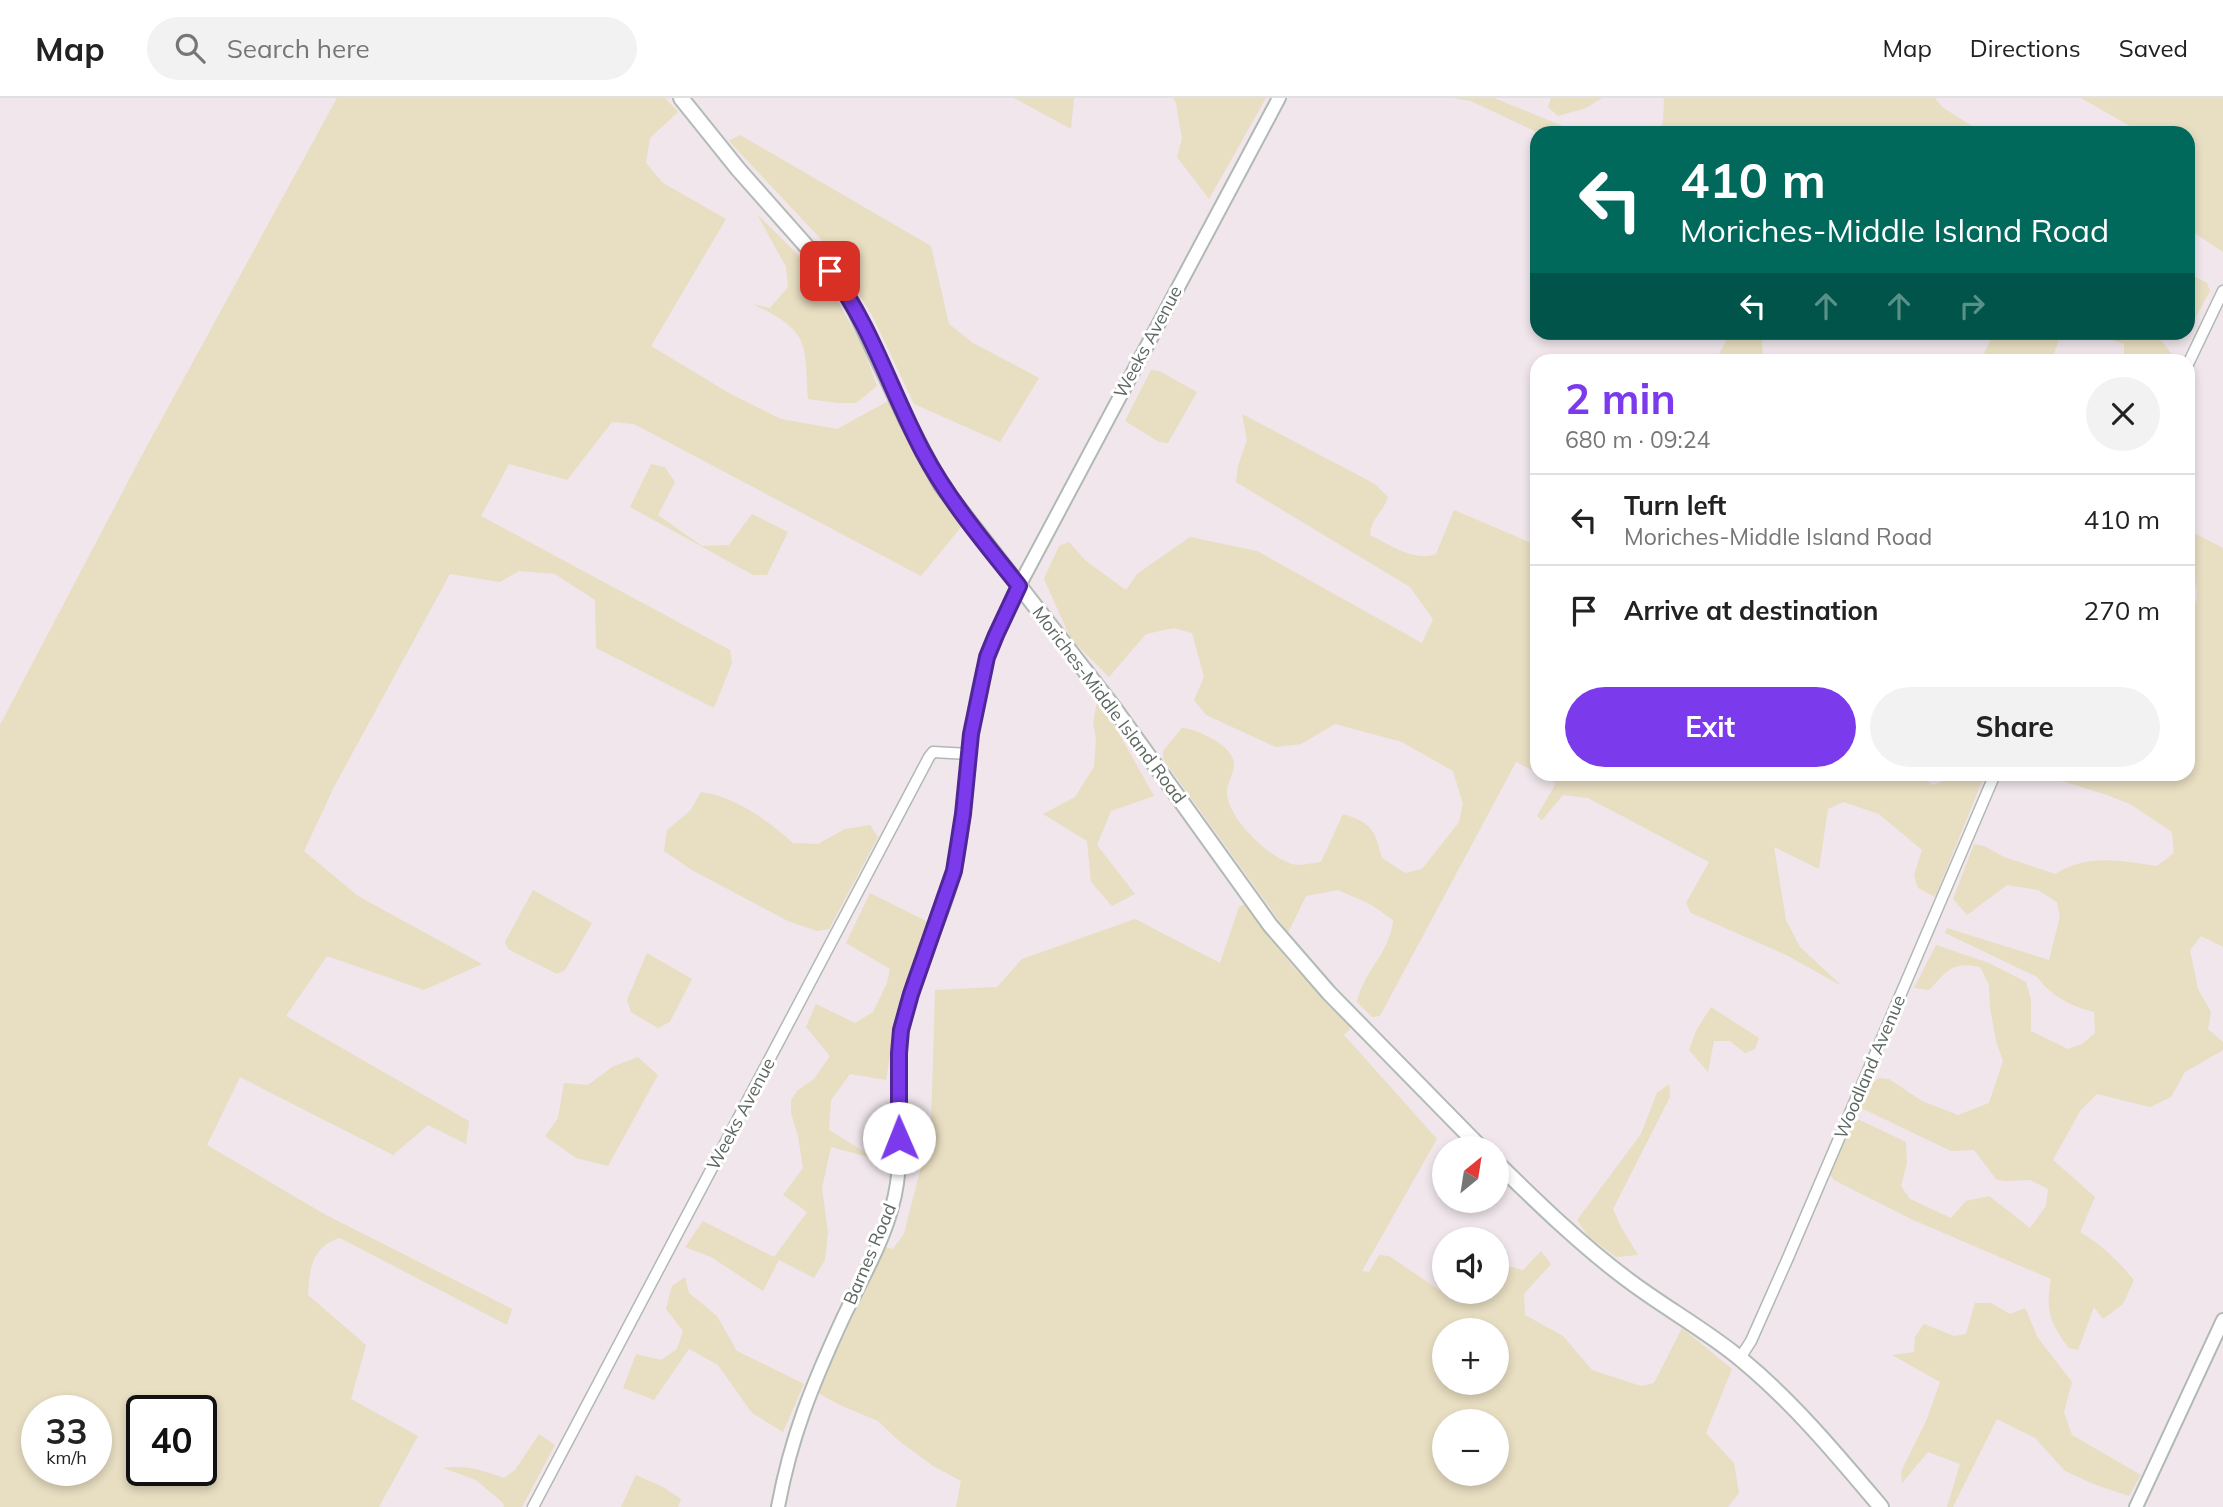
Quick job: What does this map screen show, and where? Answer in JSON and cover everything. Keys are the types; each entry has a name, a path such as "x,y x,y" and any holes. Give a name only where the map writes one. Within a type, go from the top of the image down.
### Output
{"main road":[{"name":"Moriches-Middle Island Road","path":"681,98 738,169 846,291 906,419 941,485 1114,708 1283,942 1329,993 1469,1136"},
{"path":"1509,1174 1602,1260 1740,1358 1782,1395 1881,1507"}],"street":[{"name":"Weeks Avenue","path":"1019,586 1279,98"},
{"path":"2193,354 2223,290"},
{"name":"Barnes Road","path":"778,1507 786,1464 801,1413 879,1241 892,1206 899,1157 901,1030 954,871 969,754 987,657 1019,586"},
{"name":"Weeks Avenue","path":"533,1507 929,757 933,752 969,754"},
{"name":"Woodland Avenue","path":"1740,1358 1751,1341 1782,1271 1992,781"},
{"path":"2136,1507 2223,1320"}],"shaded area":[{"path":"337,98 665,98 678,112 650,138 646,163 663,183 726,219 651,346 729,393 781,419 837,429 890,400 961,527 921,576 634,424 612,422 567,480 509,464 481,516 730,650 732,663 714,708 596,648 595,600 555,574 519,571 500,582 450,574 334,787 304,851 358,896 482,964 424,990 327,956 286,1016 469,1121 466,1144 428,1125 393,1155 240,1077 207,1145 326,1215 512,1309 507,1325 340,1238 323,1247 318,1253 311,1268 308,1295 366,1345 351,1399 418,1436 379,1507 0,1507 0,725 141,457"},
{"path":"1014,98 1074,98 1071,129"},
{"path":"1173,98 1266,98 1209,199 1177,157 1182,139"},
{"path":"1452,98 1494,98 1563,126 1530,126 1530,129 1471,101"},
{"path":"1551,98 1602,98 1586,108 1558,116 1548,107"},
{"path":"1664,98 1935,98 1942,107 1972,126 1662,126"},
{"path":"2081,98 2223,98 2223,252 2195,234 2195,126 2130,126"},
{"path":"740,135 931,246 949,324 973,343 1039,378 1000,442 914,404 873,317 831,250 729,141"},
{"path":"757,214 830,287 862,345 877,386 856,403 808,399 806,363 800,340 785,322 753,304 770,308 788,287 786,267"},
{"path":"2195,277 2207,283 2210,291 2195,318"},
{"path":"1726,340 1762,340 1763,354 1719,354"},
{"path":"1990,340 2059,340 2054,354 1984,353"},
{"path":"2112,340 2161,340 2172,354 2124,354 2124,344"},
{"path":"1151,370 1159,371 1197,392 1168,443 1159,442 1125,421"},
{"path":"1242,414 1375,484 1388,497 1370,535 1402,551 1419,556 1436,554 1454,510 1530,542 1530,769 1516,762 1380,1016 1372,1017 1357,1002 1365,980 1388,942 1393,920 1370,904 1338,890 1306,896 1288,933 1163,759 1163,751 1182,728 1206,735 1223,746 1233,759 1234,766 1227,792 1233,813 1259,844 1280,859 1296,865 1321,862 1343,814 1366,824 1374,834 1382,858 1405,873 1422,869 1459,822 1463,804 1453,771 1402,742 1335,724 1301,744 1276,747 1206,715 1194,700 1204,677 1192,633 1174,628 1146,634 1109,677 1071,639 1044,579 1059,546 1069,542 1086,561 1126,590 1137,574 1190,537 1257,551 1422,643 1433,619 1410,587 1236,482 1238,466 1247,440"},
{"path":"651,464 665,467 675,482 658,515 702,546 729,545 752,514 788,532 767,575 753,575 630,507"},
{"path":"2195,534 2223,548 2223,947 2201,936 2190,950 2198,989 2211,1012 2208,1029 2223,1042 2223,1050 2185,1072 2171,1097 2150,1107 2097,1094 2080,1111 2053,1160 2095,1197 2080,1232 2109,1254 2134,1280 2123,1304 2103,1319 2094,1307 2078,1350 2069,1348 2053,1324 2049,1308 2051,1279 1911,1219 1834,1180 1829,1173 1854,1121 1860,1120 1906,1142 1907,1163 1901,1186 1910,1199 1951,1218 1966,1201 1989,1196 2030,1228 2046,1206 2048,1189 2030,1180 1996,1179 1974,1150 1951,1151 1859,1107 1870,1085 1879,1078 1889,1079 1922,1101 1958,1115 1989,1103 2003,1061 1996,1041 1989,985 1980,967 1963,965 1946,972 1929,990 1914,988 1936,945 1989,963 2026,982 2031,999 2031,1031 2068,1049 2082,1044 2095,1033 2094,1012 2062,1000 2037,977 1945,933 1947,928 2049,960 2060,917 2057,902 2038,890 2007,885 1967,915 1953,899 1974,844 2055,874 2068,867 2092,861 2157,866 2174,853 2172,832 2130,804 2062,781 2195,781"},
{"path":"1098,696 1154,796 1111,811 1097,845 1135,894 1112,906 1091,882 1087,841 1043,814 1075,797 1094,767 1096,738 1093,724"},
{"path":"1552,781 1927,781 1933,785 1944,781 1982,781 1935,897 1918,888 1914,875 1922,850 1879,814 1843,802 1828,809 1819,869 1774,847 1786,920 1800,947 1842,986 1786,955 1691,913 1686,903 1709,862 1588,798 1563,795 1542,820 1537,816 1556,783"},
{"path":"701,792 739,804 793,843 818,844 845,829 870,825 878,837 829,929 817,931 788,921 692,870 664,851 667,830 690,811"},
{"path":"533,890 592,923 565,970 557,974 508,949 505,942"},
{"path":"870,893 928,922 900,997 886,1080 850,1074 831,1100 829,1130 876,1159 831,1147 822,1188 828,1232 825,1260 814,1278 779,1260 763,1291 711,1257 685,1247 703,1221 774,1257 807,1212 783,1195 803,1168 791,1113 791,1100 798,1090 814,1079 830,1056 806,1027 816,1004 855,1023 873,1012 887,983 890,969 846,943"},
{"path":"1244,904 1294,968 1348,1017 1350,1029 1344,1035 1434,1136 1432,1136 1432,1148 1362,1271 1369,1272 1379,1255 1389,1256 1432,1285 1432,1304 1509,1304 1509,1266 1523,1270 1541,1251 1551,1264 1524,1294 1525,1315 1563,1336 1592,1370 1641,1386 1654,1383 1682,1328 1732,1369 1706,1433 1734,1463 1739,1493 1728,1507 956,1507 961,1481 933,1466 878,1421 816,1392 884,1247 893,1249 904,1234 931,1127 935,990 997,987 1022,959 1135,919 1220,963 1239,907"},
{"path":"647,953 692,979 670,1022 658,1028 631,1012 627,1000"},
{"path":"1711,1007 1759,1038 1755,1049 1745,1053 1730,1041 1714,1041 1708,1072 1689,1050 1697,1029"},
{"path":"638,1057 658,1075 608,1166 576,1158 545,1136 558,1118 564,1083 588,1085 612,1067"},
{"path":"1669,1084 1670,1097 1613,1209 1638,1255 1616,1257 1589,1237 1577,1220 1641,1134 1657,1093"},
{"path":"685,1277 689,1293 717,1316 737,1351 804,1384 783,1432 752,1413 718,1365 689,1349 654,1400 623,1388 636,1354 661,1360 677,1349 683,1331 666,1309 672,1286"},
{"path":"1975,1303 1991,1303 2010,1314 2025,1308 2038,1338 2072,1382 2064,1412 2072,1435 2141,1475 2129,1496 2065,1471 2035,1438 1997,1419 1953,1507 1947,1507 1960,1464 1928,1452 1902,1483 1901,1472 1927,1419 1940,1382 1892,1355 1914,1352 1915,1337 1924,1324 1954,1336 1966,1334"},
{"path":"539,1434 555,1445 522,1507 504,1507 503,1503 476,1480 443,1468 474,1469 504,1478 515,1470"},
{"path":"636,1475 663,1487 681,1499 678,1507 621,1507"}],"route":[{"path":"830,271 846,291 906,419 941,485 1019,586 987,657 971,734 954,871 901,1030 898,1078 899,1138"}]}
